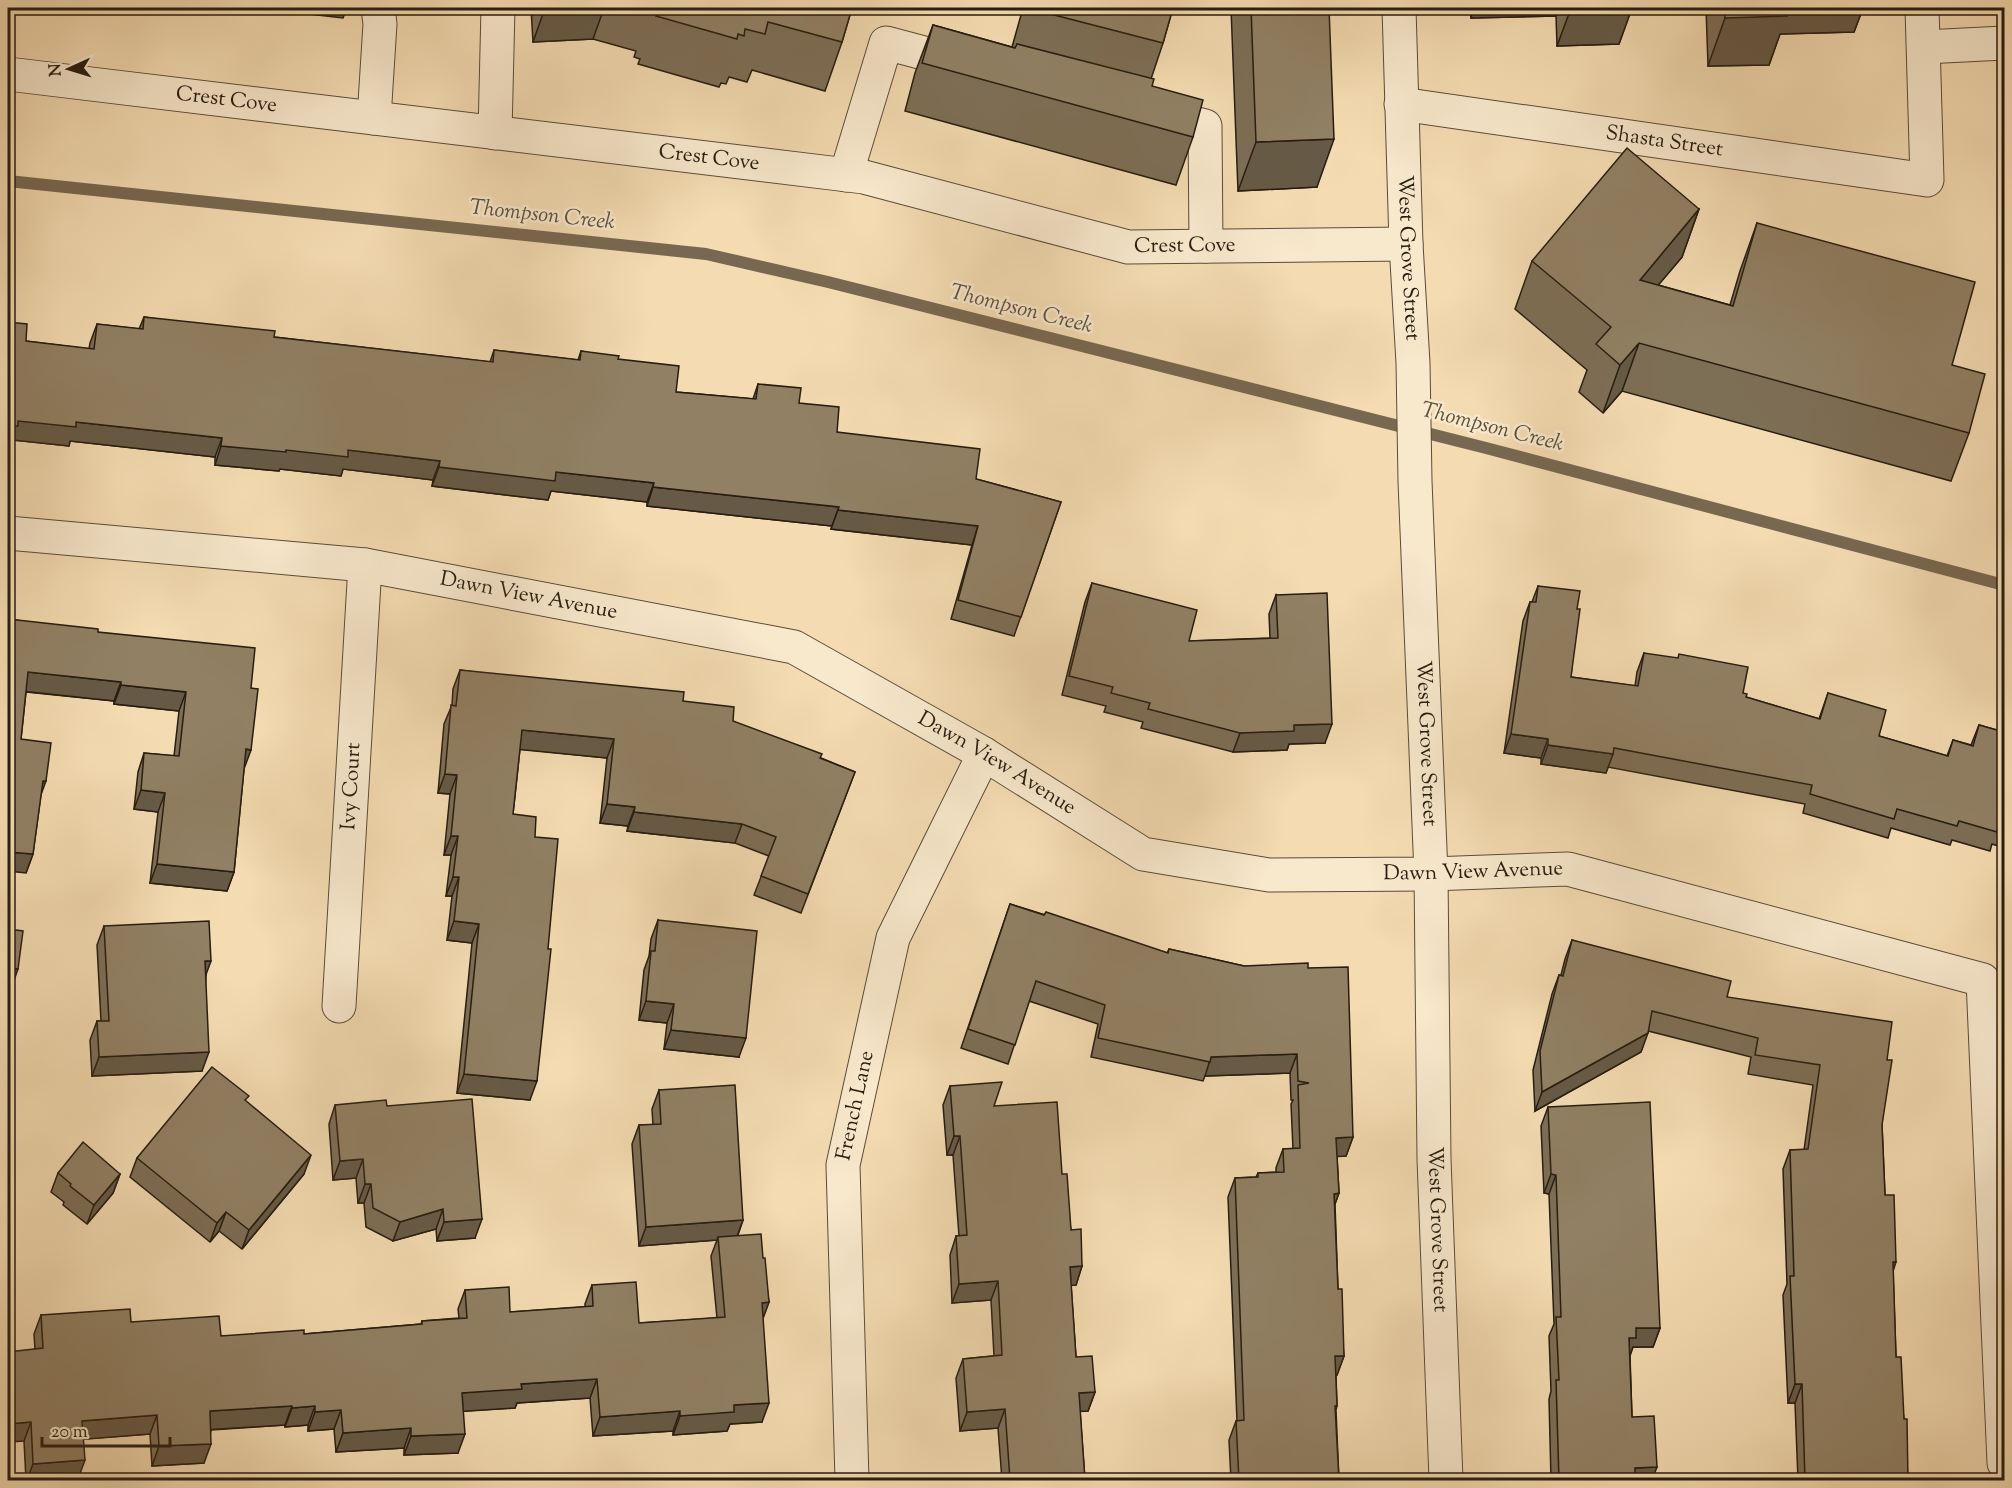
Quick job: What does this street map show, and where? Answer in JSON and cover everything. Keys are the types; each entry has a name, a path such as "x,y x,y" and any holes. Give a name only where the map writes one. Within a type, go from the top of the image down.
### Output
{"street":[{"path":"374,118 380,24 378,8"},
{"path":"495,133 498,8"},
{"name":"West Grove Street","path":"1399,8 1431,874 1435,1171 1446,1480"},
{"path":"1923,8 1924,47 2004,43"},
{"path":"846,175 886,43 988,70"},
{"name":"Shasta Street","path":"1401,104 1927,180 1924,47"},
{"name":"Crest Cove","path":"8,74 864,177 1128,247 1406,244"},
{"path":"1125,105 1205,126 1206,246"},
{"name":"Dawn View Avenue","path":"8,533 365,565 794,647 984,754 1143,854 1269,875 1431,874 1568,869 1983,980 2004,1463"},
{"name":"Ivy Court","path":"339,1006 365,565"},
{"name":"French Lane","path":"852,1480 843,1165 893,938 984,754"}],"building":[{"path":"652,8 852,8 842,42 768,22 765,34 745,29 744,36 738,34 737,39 656,16 658,11"},
{"path":"1027,8 1173,8 1163,43"},
{"path":"1251,8 1329,8 1334,139 1256,142"},
{"path":"1725,8 1786,8 1787,16 1725,18"},
{"path":"933,25 1015,48 1017,44 1154,79 1152,86 1203,100 1193,137 922,63"},
{"path":"1627,148 1699,209 1640,280 1733,306 1757,223 1975,282 1952,365 1985,374 1969,433 1639,343 1620,365 1596,344 1611,327 1532,261"},
{"path":"144,317 275,331 274,337 493,362 494,350 580,360 581,351 619,356 618,359 679,366 676,392 756,399 758,384 801,388 799,403 839,407 837,432 980,449 976,479 1061,502 1021,617 958,600 978,526 838,510 839,507 653,487 654,483 556,472 555,481 439,467 440,461 348,450 348,457 221,446 222,438 76,422 76,427 18,421 18,426 8,426 8,322 27,324 26,341 94,349 97,324 143,329"},
{"path":"1092,583 1197,610 1189,641 1278,638 1276,595 1327,593 1332,724 1294,725 1294,731 1240,733 1148,709 1150,703 1111,693 1113,687 1069,676"},
{"path":"1538,586 1580,591 1577,609 1580,609 1571,677 1638,686 1644,653 1678,658 1679,654 1748,667 1743,693 1747,694 1746,697 1820,719 1828,693 1886,710 1879,736 1948,756 1953,740 1973,746 1979,725 2004,732 2004,827 1998,825 1997,832 1959,821 1957,826 1897,809 1894,819 1810,794 1812,785 1614,748 1613,754 1548,745 1548,739 1511,734 1530,602 1536,602"},
{"path":"8,619 98,629 98,632 255,648 251,688 258,689 251,750 246,749 234,872 157,864 165,793 141,790 144,753 179,756 186,692 28,672 21,739 51,743 46,781 43,781 33,854 8,852"},
{"path":"460,670 684,692 683,701 734,707 733,721 822,754 820,758 855,772 808,894 761,876 776,837 742,824 634,812 635,807 607,804 614,739 522,730 513,814 536,817 535,837 558,839 548,949 551,949 537,1081 464,1074 479,924 454,921 459,877 453,877 458,836 451,836 457,775 445,774 451,705 456,706"},
{"path":"1010,904 1044,915 1046,912 1168,953 1169,949 1244,966 1308,963 1308,968 1348,967 1353,1137 1336,1138 1339,1193 1334,1194 1338,1289 1342,1289 1344,1356 1335,1356 1339,1480 1239,1480 1236,1421 1244,1420 1235,1178 1258,1177 1258,1173 1284,1172 1283,1149 1300,1148 1298,1085 1309,1083 1298,1081 1297,1054 1211,1057 1210,1062 1098,1038 1105,1005 1036,981 1015,1045 968,1029"},
{"path":"658,920 757,931 746,1038 671,1030 674,1004 646,1001 651,951 655,951"},
{"path":"209,921 211,961 205,961 209,1052 99,1057 97,1021 109,1021 104,926"},
{"path":"8,929 23,931 18,969 8,968"},
{"path":"1572,940 1731,981 1727,997 1892,1022 1887,1060 1892,1060 1882,1125 1885,1195 1894,1195 1896,1262 1893,1262 1896,1357 1901,1357 1904,1419 1907,1419 1908,1480 1805,1480 1802,1384 1795,1384 1790,1276 1794,1276 1790,1150 1808,1149 1820,1065 1755,1055 1758,1038 1652,1011 1648,1033 1542,1092 1540,1051 1559,975 1563,976"},
{"path":"212,1067 249,1096 245,1100 311,1155 249,1230 226,1212 217,1223 137,1158"},
{"path":"1002,1082 994,1106 1057,1102 1062,1174 1067,1174 1071,1230 1081,1229 1082,1266 1070,1267 1076,1357 1092,1356 1095,1392 1079,1393 1085,1480 1010,1480 1005,1409 967,1412 963,1359 1002,1355 998,1281 959,1284 956,1236 967,1235 960,1136 954,1136 950,1086"},
{"path":"735,1085 743,1220 646,1227 639,1125 661,1124 659,1090"},
{"path":"472,1099 482,1219 444,1222 443,1209 400,1222 373,1208 371,1184 365,1184 363,1159 340,1161 335,1105 386,1100 387,1106"},
{"path":"1650,1102 1660,1328 1636,1328 1636,1338 1629,1338 1632,1417 1654,1416 1657,1467 1635,1468 1635,1480 1559,1480 1556,1380 1559,1380 1556,1317 1561,1317 1556,1175 1551,1174 1548,1107"},
{"path":"83,1142 120,1174 94,1205 58,1173"},
{"path":"761,1234 769,1302 762,1303 769,1403 734,1405 734,1412 680,1416 680,1411 600,1417 597,1379 521,1384 522,1389 462,1393 465,1434 411,1436 411,1428 343,1433 341,1410 315,1412 315,1406 210,1411 211,1444 159,1446 157,1415 82,1421 85,1460 33,1464 31,1422 8,1424 8,1352 43,1348 41,1315 130,1309 131,1322 219,1316 221,1336 304,1330 304,1334 467,1318 465,1290 509,1287 510,1312 593,1306 592,1285 636,1282 639,1323 725,1317 718,1237"}],"waterway":[{"name":"Thompson Creek","path":"8,181 706,254 828,282 1486,448 2004,585"}]}
